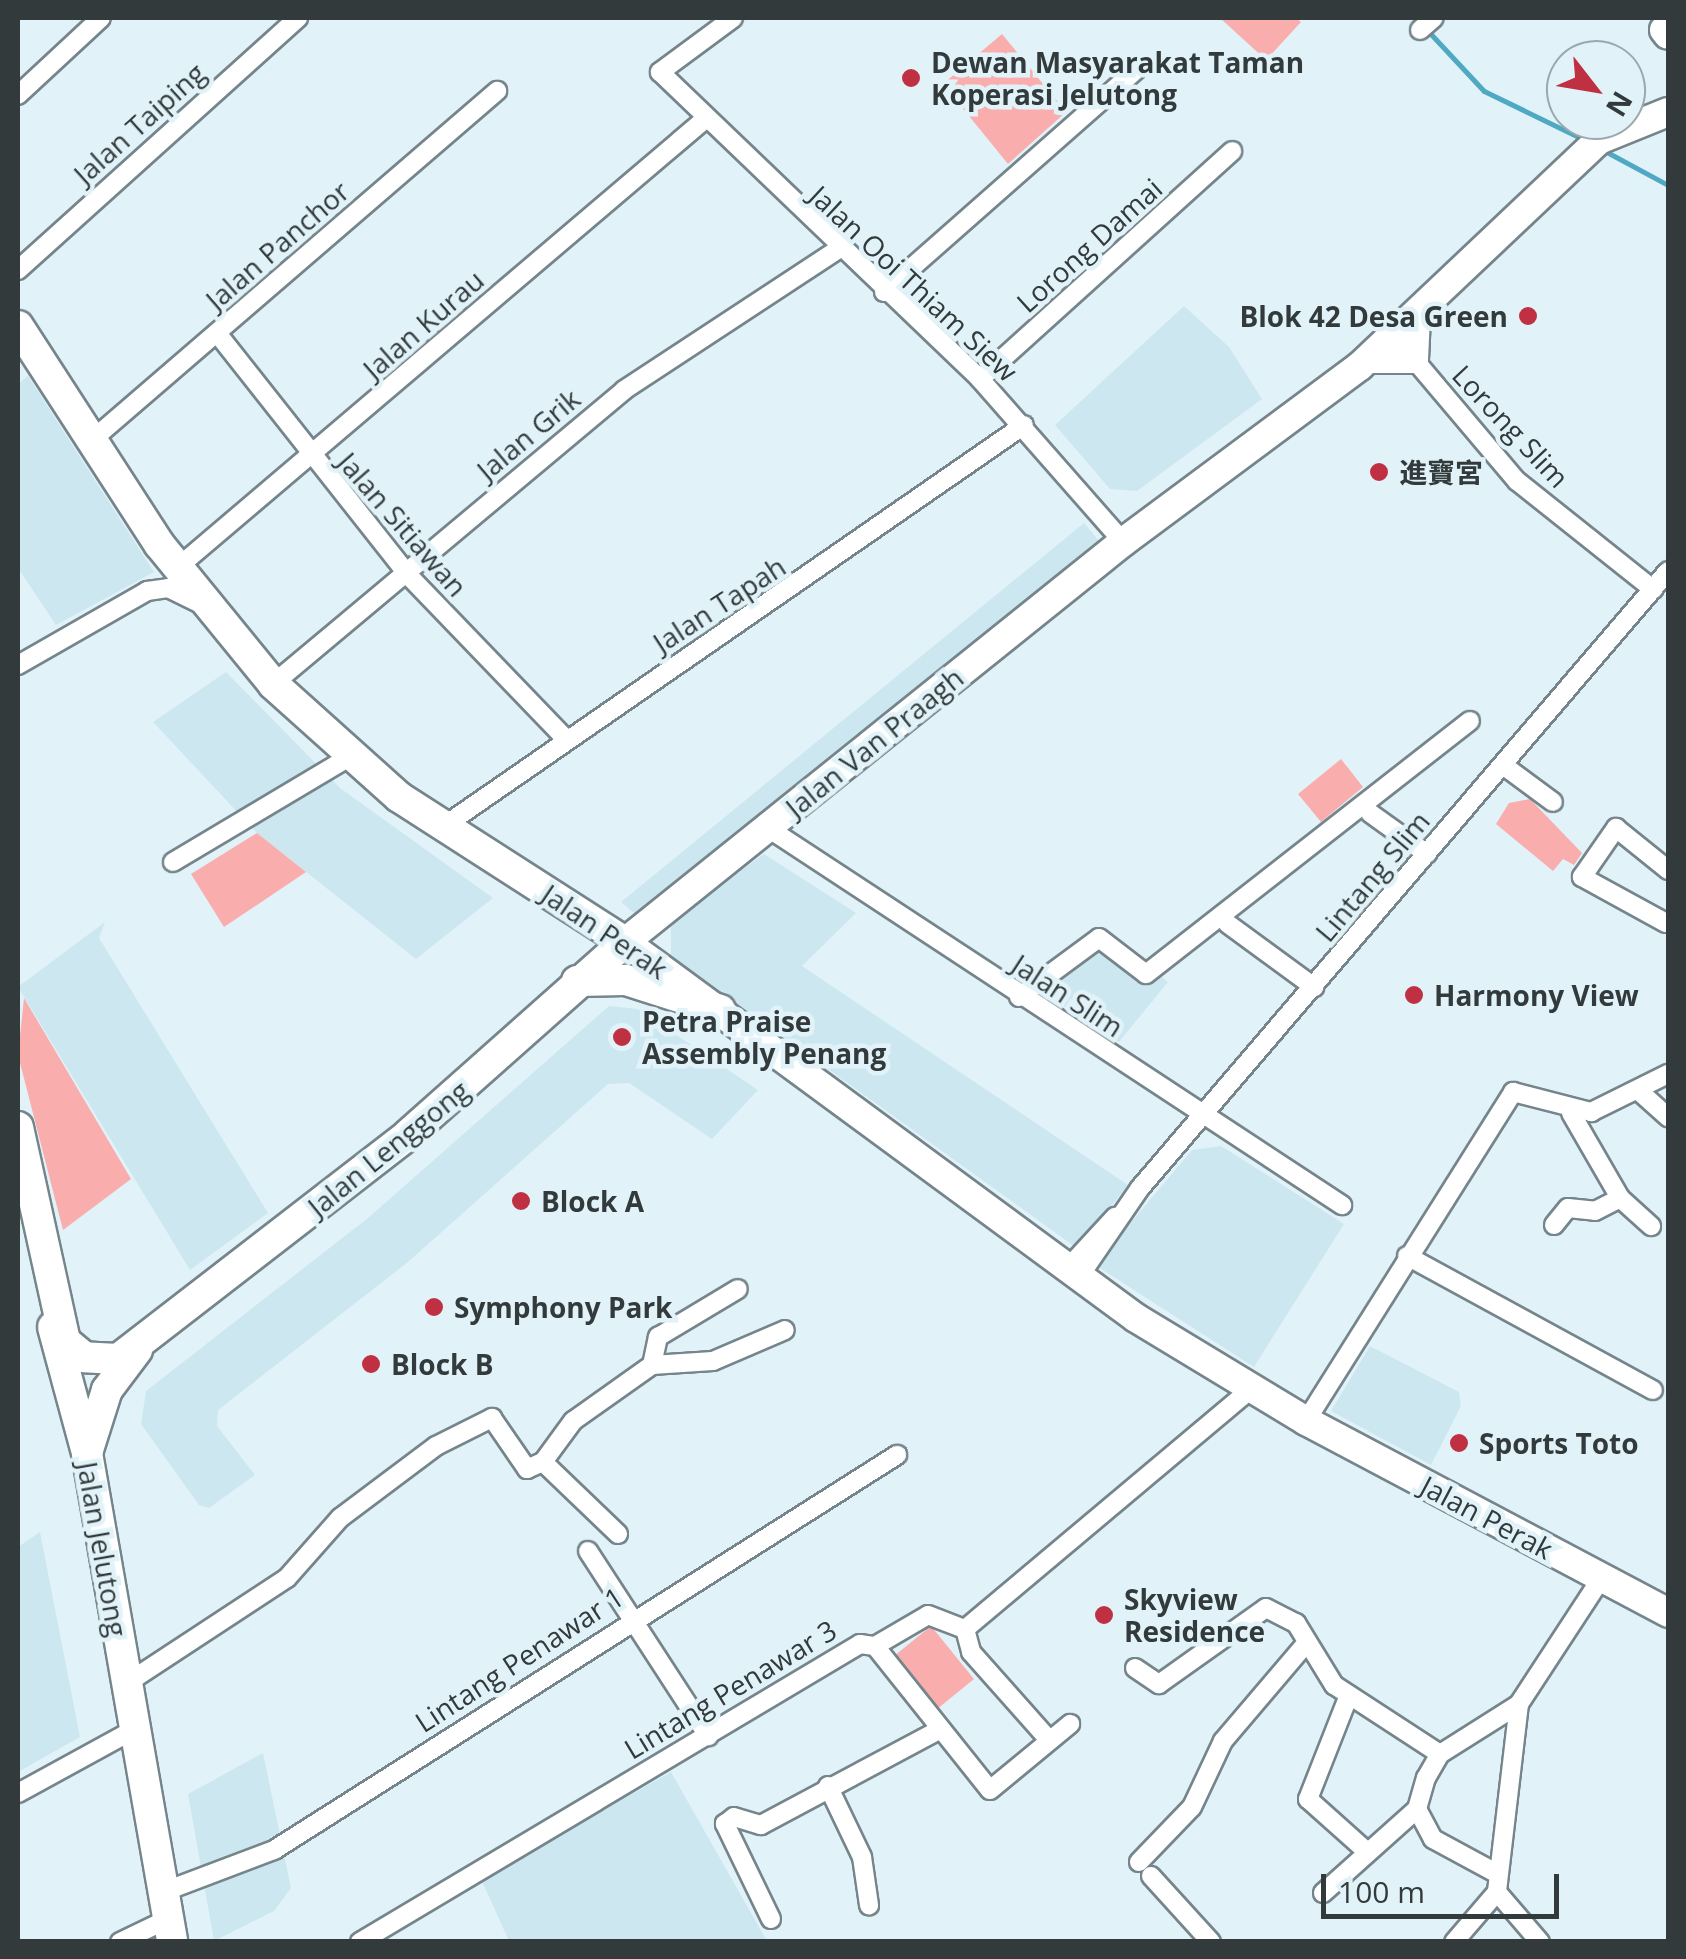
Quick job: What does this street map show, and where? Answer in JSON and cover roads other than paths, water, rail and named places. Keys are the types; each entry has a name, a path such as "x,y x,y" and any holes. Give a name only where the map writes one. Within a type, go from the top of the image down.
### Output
{"main road":[{"path":"1646,109 1668,95"},
{"name":"Jalan Van Praagh","path":"620,946 1123,542 1369,358 1390,332 1416,317 1601,140"},
{"name":"Jalan Van Praagh","path":"1123,542 1130,526 1390,332 1601,140"},
{"path":"1369,358 1414,359 1416,317"},
{"name":"Jalan Perak","path":"18,326 206,607 273,684 349,757 444,826 720,1010 1071,1276 1306,1422 1602,1578 1665,1605"},
{"name":"Jalan Lenggong","path":"18,1127 66,1341 104,1362 142,1343 408,1135 620,946"},
{"path":"578,980 626,980 720,1010"},
{"name":"Jalan Jelutong","path":"18,1161 22,1207 87,1454 168,1918"},
{"name":"Jalan Lenggong","path":"87,1454 107,1390 142,1343"}],"street":[{"path":"18,95 101,18"},
{"name":"Jalan Taiping","path":"18,270 298,18"},
{"name":"Jalan Ooi Thiam Siew","path":"734,18 660,72 837,250 980,379 1123,542"},
{"path":"884,292 1137,69"},
{"name":"Jalan Panchor","path":"92,440 496,91"},
{"name":"Jalan Kurau","path":"177,568 704,120"},
{"name":"Lorong Damai","path":"980,379 1232,151"},
{"name":"Jalan Grik","path":"273,684 624,390 837,250"},
{"name":"Lorong Slim","path":"1390,332 1517,482 1653,589"},
{"name":"Jalan Sitiawan","path":"217,333 310,458 407,574 564,737"},
{"name":"Jalan Tapah","path":"444,826 564,737 1024,426"},
{"name":"Lintang Slim","path":"1071,1276 1117,1216 1668,571"},
{"path":"18,665 147,591 168,588 206,607"},
{"path":"1019,996 1099,938 1146,974 1470,721"},
{"path":"174,862 349,757"},
{"path":"1503,765 1553,802"},
{"path":"1370,813 1427,854"},
{"name":"Jalan Slim","path":"768,828 1342,1205"},
{"path":"1666,923 1582,876 1616,828 1668,870"},
{"path":"1228,924 1314,987"},
{"path":"1306,1422 1513,1092 1571,1112 1640,1092 1668,1074"},
{"path":"1640,1092 1668,1117"},
{"path":"1571,1112 1620,1198 1650,1226"},
{"path":"1554,1226 1568,1208 1595,1212 1620,1198"},
{"path":"1407,1256 1653,1390"},
{"path":"652,1365 658,1337 738,1289"},
{"path":"127,1683 288,1578 340,1518 436,1446 492,1418 527,1469 542,1462 573,1420 652,1365 713,1361 785,1330"},
{"path":"1049,1740 971,1652 966,1630 1251,1389"},
{"name":"Lintang Penawar 1","path":"120,1942 168,1918 632,1619 897,1455"},
{"path":"542,1462 618,1534"},
{"path":"588,1551 708,1736"},
{"path":"1323,1893 1366,1850 1417,1809 1440,1754 1519,1704 1602,1578"},
{"path":"1135,1668 1159,1684 1206,1644 1238,1634 1262,1607 1296,1623 1303,1647 1349,1695 1440,1754"},
{"name":"Lintang Penawar 3","path":"360,1942 860,1644 876,1646 928,1615 966,1630"},
{"path":"876,1646 990,1790 1070,1724"},
{"path":"1212,1942 1145,1869 1192,1808 1223,1740 1303,1647"},
{"path":"1349,1695 1308,1798 1366,1850"},
{"path":"1454,1942 1497,1882 1519,1704"},
{"path":"18,1793 135,1729"},
{"path":"770,1919 725,1824 739,1817 756,1827 939,1730"},
{"path":"828,1786 862,1857 869,1905"},
{"path":"1417,1809 1433,1839 1497,1882 1540,1942"}],"waterway":[{"path":"1428,31 1484,91 1546,121"},
{"path":"1603,150 1668,185"}],"place":[{"name":"Dewan Masyarakat Taman Koperasi Jelutong","path":"911,78"},
{"name":"Blok 42 Desa Green","path":"1528,316"},
{"name":"進寶宮","path":"1379,472"},
{"name":"Harmony View","path":"1414,995"},
{"name":"Petra Praise Assembly Penang","path":"622,1037"},
{"name":"Block A","path":"521,1201"},
{"name":"Symphony Park","path":"434,1307"},
{"name":"Block B","path":"371,1364"},
{"name":"Sports Toto","path":"1459,1443"},
{"name":"Skyview Residence","path":"1104,1615"}]}
